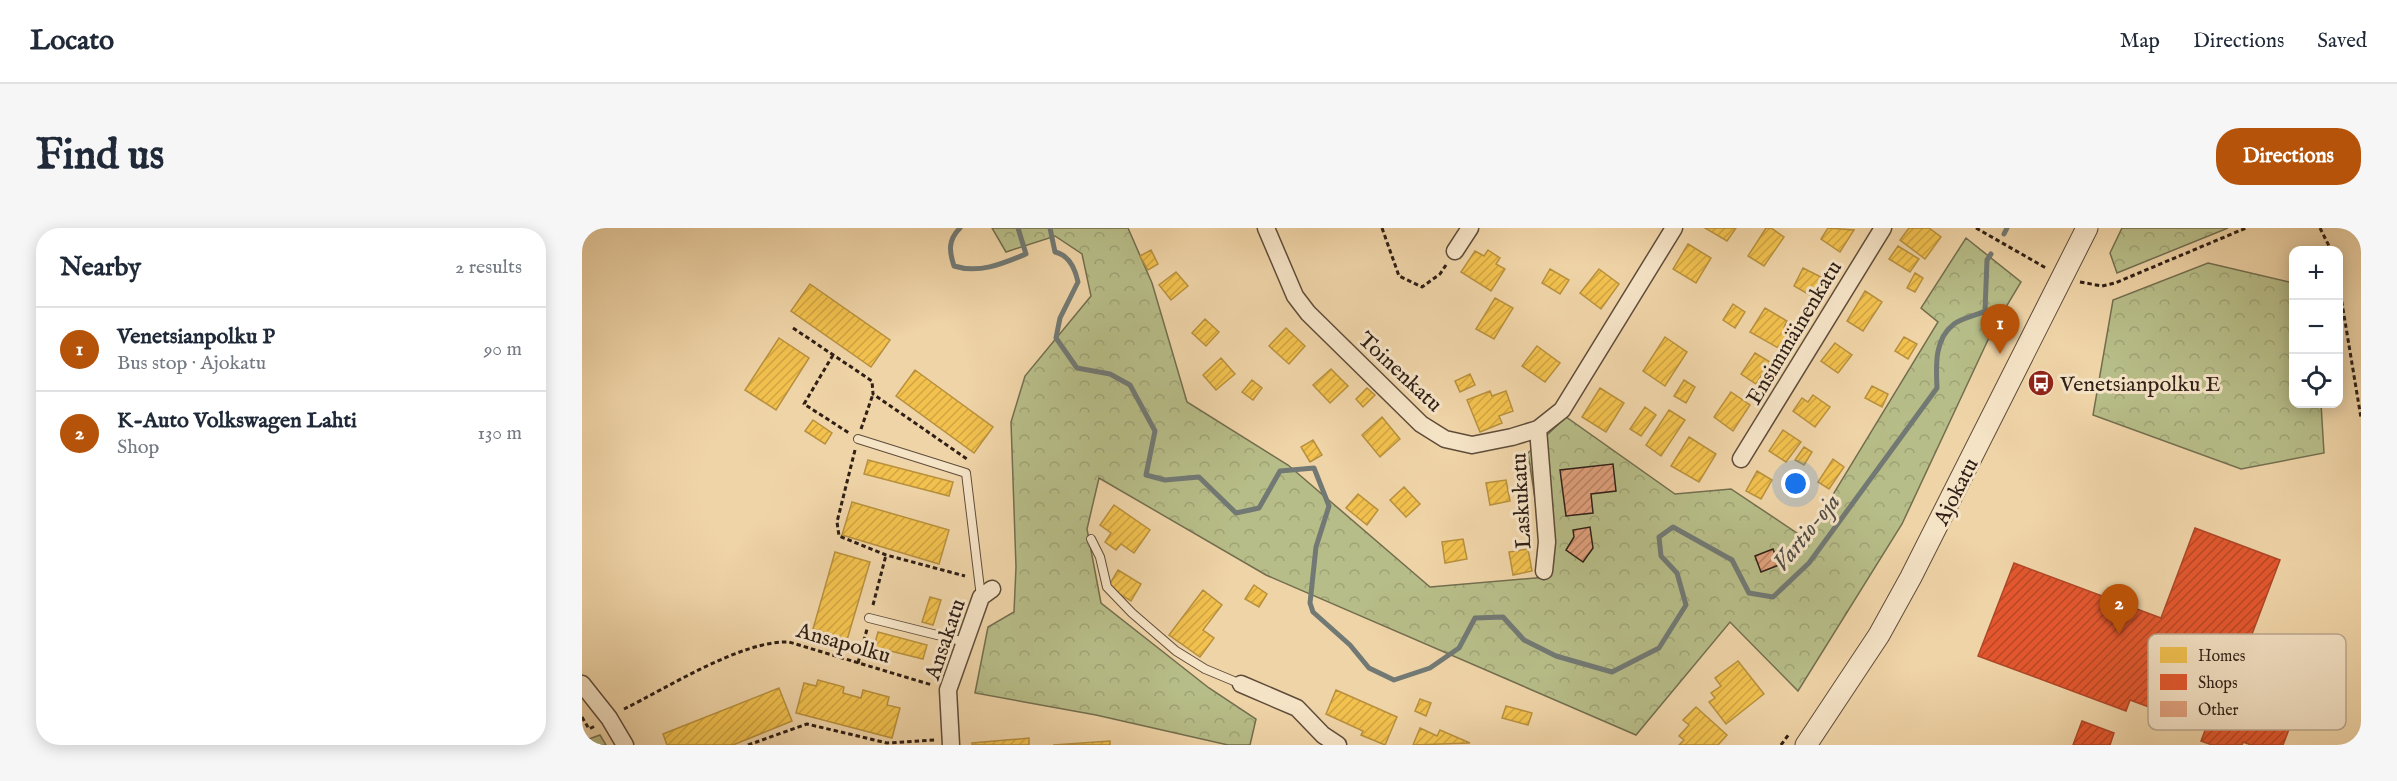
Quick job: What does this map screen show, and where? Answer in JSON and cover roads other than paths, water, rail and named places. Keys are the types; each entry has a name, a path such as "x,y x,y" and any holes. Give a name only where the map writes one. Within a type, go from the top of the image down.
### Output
{"street":[{"name":"Toinenkatu","path":"1266,228 1294,296 1308,313 1421,424 1445,439 1472,445 1538,429 1562,410 1674,228"},
{"path":"1455,251 1470,228"},
{"name":"Ensimmäinenkatu","path":"1741,459 1883,228"},
{"name":"Ajokatu","path":"1806,745 1879,634 1911,577 2087,228"},
{"name":"Laskukatu","path":"1538,429 1547,542 1544,571"},
{"name":"Ansakatu","path":"951,742 948,690 984,588"},
{"path":"582,684 609,718 625,745"},
{"path":"1241,684 1296,708 1323,735 1338,745"}],"lane":[{"path":"858,439 966,472 984,588"},
{"path":"1091,539 1100,557 1107,586 1132,613 1176,651 1205,669 1241,684"},
{"path":"870,618 965,642"}],"waterway":[{"name":"Vartio-oja","path":"960,228 952,241 952,261 954,266 972,269 999,264 1026,254 1018,228"},
{"name":"Vartio-oja","path":"1050,228 1055,252 1064,256 1071,263 1078,282 1060,318 1056,338 1077,368 1110,374 1130,385 1155,431 1146,475 1165,480 1199,477 1236,513 1259,508 1280,471 1314,468 1329,506 1316,547 1310,603 1313,612 1350,645 1369,668 1394,680 1430,668 1459,648 1475,618 1503,617 1524,640 1556,656 1612,672 1659,648 1686,605 1677,573 1661,556 1659,537 1673,527 1732,560 1749,593 1773,597 1809,563 1937,388 1938,353 1947,330 1957,322 1985,311 1987,260 1991,254"},
{"name":"Vartio-oja","path":"2004,234 2007,228"}],"place":[{"name":"Venetsianpolku P","path":"2000,354"},
{"name":"Venetsianpolku E","path":"2041,383"},
{"name":"K-Auto Volkswagen Lahti","path":"2119,634"}]}
